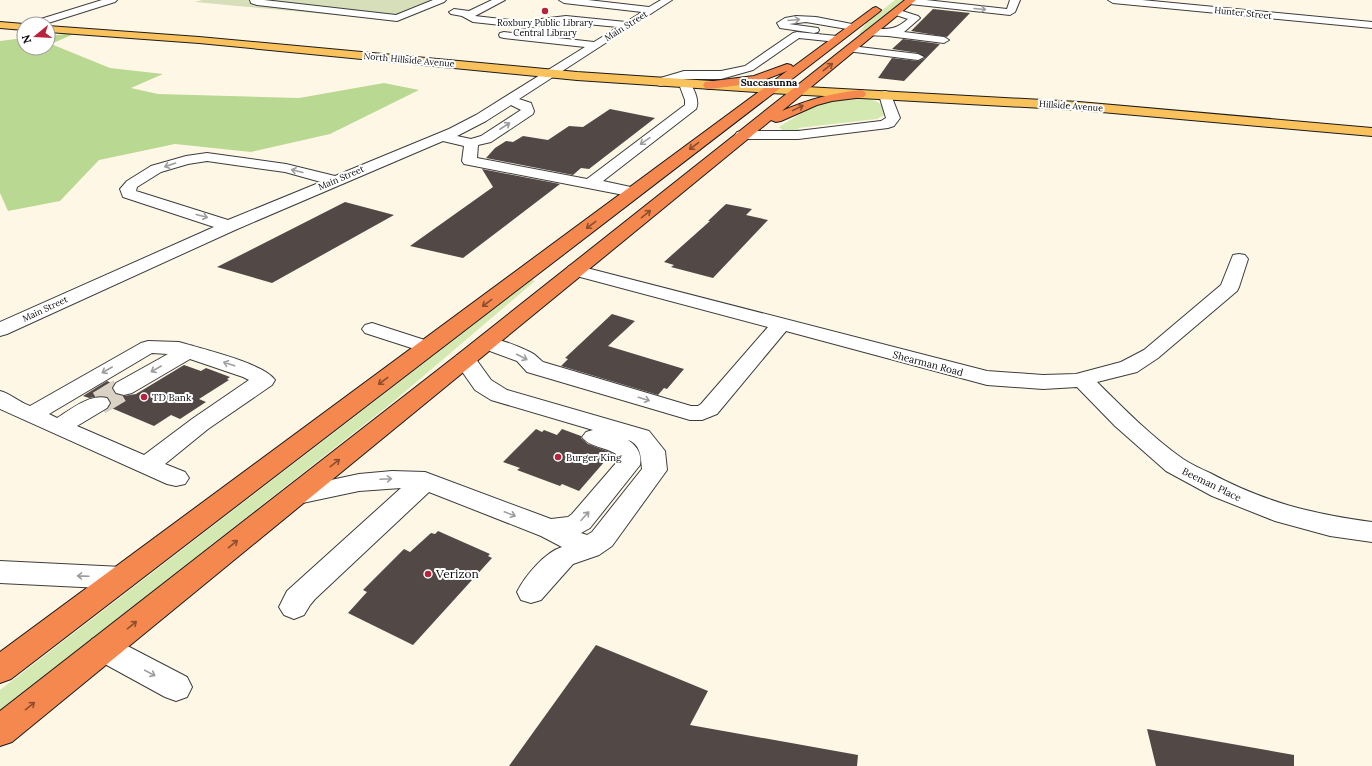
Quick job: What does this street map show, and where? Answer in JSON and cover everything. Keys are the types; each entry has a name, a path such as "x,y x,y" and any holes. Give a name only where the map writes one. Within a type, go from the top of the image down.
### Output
{"highway":[{"path":"0,670 884,4"},
{"path":"0,731 465,360 905,5"},
{"path":"850,49 839,77 847,85 864,94"},
{"path":"707,82 756,79 820,52"},
{"path":"707,82 727,95 728,104 713,132"},
{"path":"746,132 813,102 832,97 864,94"}],"main road":[{"path":"0,25 16,26"},
{"name":"North Hillside Avenue","path":"56,29 199,40 551,73 685,84 707,82 770,89"},
{"name":"Hillside Avenue","path":"770,89 1095,107 1372,132"}],"street":[{"path":"56,17 112,0"},
{"path":"256,0 254,1 397,18 440,0"},
{"path":"468,15 500,0"},
{"path":"564,0 651,10"},
{"name":"Main Street","path":"0,330 229,226 481,118 667,0"},
{"path":"905,5 944,2 1010,12 1015,0"},
{"name":"Hunter Street","path":"1113,0 1372,25"},
{"path":"888,33 903,29 924,10 905,5"},
{"path":"905,5 915,18"},
{"path":"454,12 465,13 473,19 540,26"},
{"path":"854,14 869,15"},
{"path":"529,25 544,20 564,19 628,25"},
{"path":"798,19 850,30 794,28 781,25 786,20 798,19"},
{"path":"598,32 613,34"},
{"path":"870,33 888,33 944,40"},
{"path":"504,35 596,46"},
{"path":"661,82 684,75 693,74 707,82 749,68 797,35 837,39"},
{"path":"850,49 918,57"},
{"path":"591,183 691,106 691,100 685,84"},
{"path":"746,132 798,135 884,125 889,123 893,118 885,95"},
{"path":"442,136 471,143 486,139 528,111 526,106 510,100"},
{"path":"471,143 469,161 634,192"},
{"path":"229,226 129,194 128,189 132,184 156,170 186,160 207,157 286,168 335,181"},
{"name":"Shearman Road","path":"576,270 987,378 1043,382 1082,380 1129,368 1151,354 1230,287 1239,259"},
{"path":"486,343 524,357 534,367 690,414 702,413 709,409 781,324"},
{"path":"372,329 427,347"},
{"path":"31,415 148,347 178,348 250,372 264,380 200,424 147,465"},
{"path":"124,388 188,351"},
{"path":"465,360 483,385 499,395 641,436 654,451 655,470 602,539 589,548 564,557 557,562 531,592"},
{"name":"Beeman Place","path":"1082,380 1123,421 1175,465 1221,490 1275,512 1330,526 1372,532"},
{"path":"0,398 10,406 176,478"},
{"path":"59,427 99,403"},
{"path":"530,404 543,420 621,446 625,449 629,457 628,465 581,521 575,525 550,529"},
{"path":"293,496 363,481 404,478 425,481 550,529 589,548"},
{"path":"294,607 297,599 305,591 385,516 425,481"},
{"path":"0,572 122,578"},
{"path":"103,648 176,687"}],"green space":[{"path":"202,0 447,0 400,21 195,2"},
{"path":"895,0 904,0 861,34 859,33 867,22"},
{"path":"76,33 56,42 56,35"},
{"path":"16,39 16,56 56,56 56,46 110,68 163,74 131,88 158,94 299,98 384,83 419,90 330,134 251,152 175,144 99,160 60,201 8,211 0,193 0,41"},
{"path":"837,99 869,99 878,102 886,114 877,119 798,128 800,130 798,131 783,131 779,127 814,105"},
{"path":"532,280 535,281 393,402 0,711 0,690"}],"building":[{"path":"933,9 970,13 947,37 911,31"},
{"path":"903,39 940,44 904,81 878,78 892,58 918,61 925,58 918,53 892,49"},
{"path":"610,109 655,118 589,169 581,168 573,175 486,158 495,148 506,141 513,142 523,136 548,140 569,126 583,127"},
{"path":"482,169 560,184 463,258 410,246 493,187"},
{"path":"345,202 394,215 272,283 217,267"},
{"path":"726,204 752,209 746,215 768,220 713,278 671,267 674,265 664,262 710,221 708,221"},
{"path":"612,314 635,321 608,346 684,369 667,389 664,388 658,395 561,366 568,359 565,358"},
{"name":"TD Bank","path":"184,365 201,371 206,368 230,377 227,379 229,380 199,399 206,402 180,419 171,415 154,426 109,407 111,402 107,397 100,396 89,398 83,396 107,381 114,384 112,389 116,394 124,396 136,394"},
{"name":"Burger King","path":"536,429 542,432 544,430 557,435 562,429 581,436 581,438 588,444 612,453 579,491 562,484 560,486 517,470 520,468 503,462"},
{"name":"Verizon","path":"438,531 490,554 488,556 492,558 413,645 348,613 367,592 363,590 404,549 410,552 431,533 435,534"},
{"path":"596,645 708,691 690,725 858,755 857,766 509,766"},
{"path":"1147,729 1294,755 1294,766 1156,766"}],"tunnel":[{"path":"99,403 124,388"}],"place":[{"name":"Roxbury Public Library Central Library","path":"545,11"},
{"name":"TD Bank","path":"144,397"},
{"name":"Burger King","path":"558,457"},
{"name":"Verizon","path":"428,574"}],"district":[{"name":"Succasunna","path":"769,82"}]}
